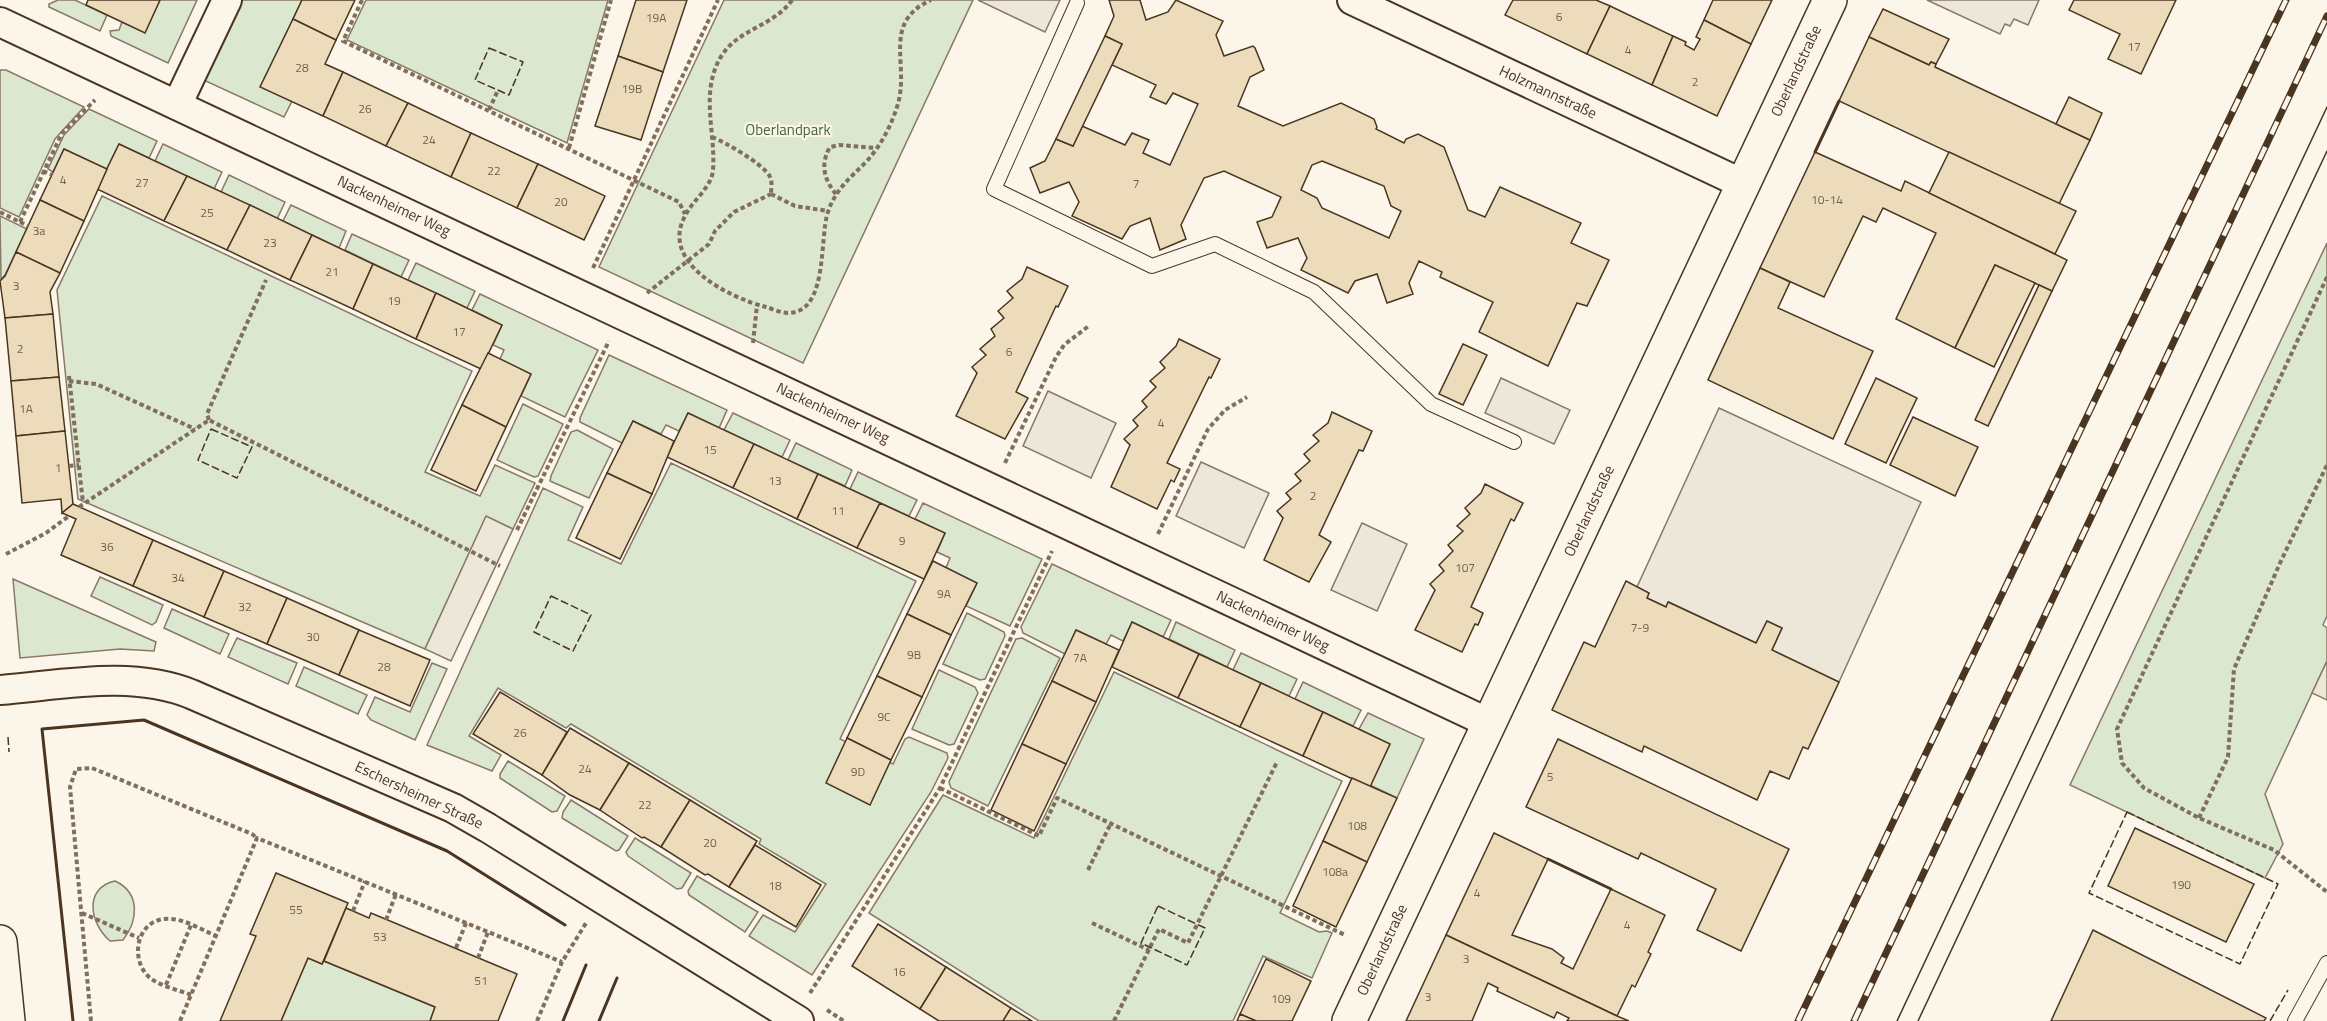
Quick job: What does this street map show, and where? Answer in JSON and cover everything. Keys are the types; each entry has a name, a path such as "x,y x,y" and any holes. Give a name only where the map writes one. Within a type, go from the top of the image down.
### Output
{"street":[{"path":"177,105 227,0"},
{"name":"Holzmannstraße","path":"1352,0 1743,184"},
{"name":"Oberlandstraße","path":"1348,1021 1830,0"},
{"name":"Nackenheimer Weg","path":"0,22 1489,723"},
{"name":"Eschersheimer Straße","path":"0,690 135,680 173,687 453,808 603,898 803,1009"},
{"path":"0,942 8,1021"}],"lane":[{"path":"1077,3 994,189 1152,266 1215,244 1314,292 1431,404 1514,442"},
{"path":"2295,1021 2327,963"}],"path":[{"path":"363,0 343,40 679,202 686,214"},
{"path":"568,148 611,0"},
{"path":"590,276 718,0"},
{"path":"792,0 770,21 742,34 721,57 710,89 712,176 686,214 679,234 688,260 697,271 719,289 757,305 788,313 806,306 812,297 820,273 824,227 828,212 836,194 876,148 888,128 901,94 903,82 900,36 903,26 914,10 931,0"},
{"path":"489,110 498,90"},
{"path":"20,222 62,133 95,99"},
{"path":"711,136 748,158 769,175 772,184 771,194"},
{"path":"836,194 830,187 823,167 825,155 830,147 839,145 876,148"},
{"path":"43,171 52,175"},
{"path":"771,194 795,206 828,212"},
{"path":"517,530 613,331 630,307 709,244 715,231 734,212 771,194"},
{"path":"0,212 28,226"},
{"path":"2327,277 2117,729 2122,763 2144,788 2199,818 2274,850 2327,892"},
{"path":"266,280 207,414 209,420 500,566"},
{"path":"752,352 757,305"},
{"path":"1002,470 1056,357 1069,340 1090,325"},
{"path":"195,429 96,384 69,379 79,465 81,506 209,420"},
{"path":"1155,542 1208,429 1226,410 1247,397"},
{"path":"69,466 79,465"},
{"path":"2199,818 2228,758 2234,669 2280,563 2327,465"},
{"path":"6,554 46,533 69,516"},
{"path":"803,1009 939,788 1053,550"},
{"path":"1114,1021 1159,929 1188,943 1277,762"},
{"path":"91,1021 70,787 76,769 92,768 562,962"},
{"path":"939,788 1039,836 1057,798 1345,935"},
{"path":"1088,870 1111,823"},
{"path":"180,1021 257,838"},
{"path":"352,910 365,881"},
{"path":"386,920 396,894"},
{"path":"537,1021 562,962 603,898"},
{"path":"82,913 140,938"},
{"path":"191,995 151,979 140,967 137,952 140,938 148,927 161,919 177,919 216,936"},
{"path":"456,948 466,923"},
{"path":"1092,923 1149,950"},
{"path":"166,985 191,925"},
{"path":"478,958 488,932"}],"green space":[{"path":"58,0 75,0 107,15 100,31 49,7 49,4"},
{"path":"160,0 197,0 168,63 111,36 110,31 119,30 122,22 145,32"},
{"path":"233,0 302,0 261,87 292,101 284,117 197,77"},
{"path":"366,0 608,0 567,143 347,40"},
{"name":"Oberlandpark","path":"724,0 973,0 803,363 599,267"},
{"path":"0,70 6,70 84,107 55,139 19,217 0,208"},
{"path":"89,109 157,141 149,158 119,144 107,169 64,149 53,172 48,169 64,135"},
{"path":"163,144 222,172 214,189 155,161"},
{"path":"229,175 285,202 277,219 221,192"},
{"path":"102,196 472,371 425,472 480,496 495,465 535,483 513,529 486,517 425,649 78,499 57,290"},
{"path":"291,205 346,231 339,248 283,221"},
{"path":"0,216 27,229 1,279"},
{"path":"352,234 409,260 401,277 345,250"},
{"path":"2327,243 2327,616 2323,625 2327,628 2327,661 2265,794 2283,844 2265,878 2070,785"},
{"path":"416,263 475,291 467,308 408,280"},
{"path":"480,294 598,350 565,417 521,396 531,374 500,359 504,350 493,345 502,325 472,310"},
{"path":"609,355 727,410 719,428 688,413 679,431 666,425 661,434 633,421 622,443 580,422"},
{"path":"523,404 563,424 538,476 534,477 497,460"},
{"path":"733,413 790,440 782,457 724,430"},
{"path":"577,430 613,449 589,498 550,481 571,432"},
{"path":"796,443 852,470 845,486 788,460"},
{"path":"671,463 916,581 840,739 893,764 905,739 909,737 947,753 948,758 931,792 812,975 749,936 763,915 795,932 826,884 759,844 761,839 571,724 566,728 498,688 469,736 501,755 492,771 427,745 543,488 583,507 568,540 621,564"},
{"path":"858,472 917,500 909,516 850,489"},
{"path":"923,503 1042,559 1010,626 966,606 977,583 946,568 950,558 937,552 945,533 915,519"},
{"path":"1052,564 1171,620 1163,637 1132,622 1123,641 1111,635 1106,644 1076,630 1065,654 1023,633 1021,627"},
{"path":"100,577 163,605 156,622 152,625 91,596"},
{"path":"13,579 156,642 154,651 120,649 20,658"},
{"path":"172,609 229,634 220,654 164,628"},
{"path":"967,613 1004,632 1005,636 985,679 980,680 943,664"},
{"path":"1176,622 1235,650 1227,667 1169,639"},
{"path":"237,638 297,663 288,684 228,657"},
{"path":"1022,638 1060,658 988,806 951,788 949,782 1016,639"},
{"path":"1241,653 1297,679 1289,696 1233,670"},
{"path":"432,663 447,669 415,740 371,720 367,715 375,697 410,712"},
{"path":"304,667 367,695 358,714 296,686"},
{"path":"939,670 975,687 978,693 954,744 949,745 912,729"},
{"path":"1114,672 1342,781 1280,913 1319,932 1332,933 1312,978 1263,956 1233,1021 1039,1021 869,913 943,795 1034,838"},
{"path":"1303,682 1361,710 1353,726 1295,699"},
{"path":"1368,713 1424,739 1397,798 1370,785 1390,744 1359,729"},
{"path":"508,761 565,796 557,811 552,812 500,778"},
{"path":"571,800 628,836 619,850 616,851 562,818"},
{"path":"635,838 691,873 682,888 677,889 628,856 626,852"},
{"path":"697,876 758,912 745,932 689,895 688,891"},
{"path":"115,881 123,886 133,900 134,916 123,940 110,941 98,925 93,907 98,891"},
{"path":"308,958 322,964 324,961 435,1007 430,1021 281,1021"}],"shaded area":[{"path":"978,0 1060,0 1045,32"},
{"path":"1927,0 2039,0 2028,25 2014,19 2010,26 2005,24 2000,34"},
{"path":"1501,378 1570,410 1554,444 1485,413"},
{"path":"1048,391 1116,423 1091,478 1023,446"},
{"path":"1719,408 1921,502 1839,682 1772,650 1782,628 1767,621 1756,643 1669,602 1666,607 1647,598 1649,593 1637,587"},
{"path":"1201,462 1269,493 1244,548 1176,516"},
{"path":"486,516 513,529 451,661 425,649"},
{"path":"1362,523 1407,544 1377,611 1331,590"},
{"path":"2327,661 2327,700 2312,693"}],"building":[{"path":"88,0 160,0 145,33 86,5"},
{"path":"302,0 355,0 336,40 293,19"},
{"path":"636,0 687,0 663,72 618,56"},
{"path":"1109,0 1140,0 1146,20 1168,12 1176,0 1223,21 1216,35 1224,56 1253,46 1255,48 1264,70 1250,77 1238,106 1283,126 1341,103 1374,119 1376,129 1404,143 1406,139 1418,134 1444,147 1468,210 1485,217 1500,187 1581,223 1571,243 1609,260 1587,306 1577,303 1548,366 1479,332 1493,302 1440,277 1442,272 1419,261 1409,283 1413,294 1387,303 1377,274 1355,281 1348,293 1301,270 1307,258 1298,238 1267,248 1257,222 1272,217 1281,197 1224,171 1204,178 1181,225 1186,239 1160,250 1150,218 1130,226 1122,239 1072,216 1079,202 1069,182 1040,193 1030,168 1045,161 1056,139 1073,146 1082,126 1125,145 1132,133 1149,140 1143,153 1170,165 1198,104 1173,93 1166,104 1150,97 1156,85 1112,65 1122,44 1105,36 1114,16","holes":["1322,161 1384,186 1391,206 1401,211 1389,238 1322,208 1317,198 1301,190 1312,165"]},
{"path":"1513,0 1596,0 1610,6 1587,54 1505,15"},
{"path":"1713,0 1772,0 1751,44 1704,20"},
{"path":"2074,0 2176,0 2141,74 2108,59 2120,34 2069,10"},
{"path":"1610,6 1673,36 1652,85 1587,54"},
{"path":"1883,9 1949,39 1936,64 1931,62 1929,65 1869,37"},
{"path":"293,19 336,40 325,64 343,72 323,116 260,87"},
{"path":"1704,20 1751,44 1717,116 1652,85 1673,36 1686,42 1685,45 1694,50 1700,39 1696,37"},
{"path":"1105,36 1122,44 1073,146 1056,139"},
{"path":"1869,37 1929,65 1931,62 1936,64 1935,67 2090,140 2059,204 1839,101"},
{"path":"618,56 663,72 641,140 595,126"},
{"path":"343,72 408,103 386,146 323,116"},
{"path":"2069,97 2102,113 2090,140 2056,124"},
{"path":"408,103 471,133 451,177 386,146"},
{"path":"471,133 538,164 517,208 451,177"},
{"path":"119,144 187,176 164,221 97,189"},
{"path":"64,149 107,169 84,221 40,200"},
{"path":"1815,152 1901,191 1905,181 2067,260 2052,291 1995,265 1955,348 1896,319 1936,233 1883,208 1876,222 1863,216 1824,297 1760,268"},
{"path":"1949,152 2076,211 2055,254 1929,193"},
{"path":"538,164 605,196 584,240 517,208"},
{"path":"187,176 250,205 227,250 164,221"},
{"path":"40,200 84,221 60,273 16,252"},
{"path":"250,205 312,235 290,280 227,250"},
{"path":"312,235 373,264 353,309 290,280"},
{"path":"16,252 60,273 50,292 53,314 5,318 0,281 5,276"},
{"path":"373,264 436,293 416,339 353,309"},
{"path":"1995,265 2035,283 1994,367 1955,348"},
{"path":"1027,267 1068,286 1058,307 1056,306 1016,392 1028,398 1005,439 956,416 977,373 972,367 986,355 980,349 995,336 991,329 1004,318 998,311 1013,298 1007,291 1022,279"},
{"path":"1760,268 1790,282 1778,308 1873,351 1833,439 1708,380"},
{"path":"2039,285 2052,291 1988,426 1975,420"},
{"path":"436,293 502,325 481,369 416,339"},
{"path":"53,314 59,377 11,381 5,318"},
{"path":"1179,339 1220,359 1167,463 1180,469 1174,482 1171,480 1157,509 1111,487 1130,445 1124,439 1138,426 1133,420 1147,407 1142,401 1156,387 1150,381 1165,368 1160,362 1176,346"},
{"path":"1463,344 1487,355 1463,405 1439,394"},
{"path":"488,353 531,374 506,427 462,405"},
{"path":"59,377 65,431 16,436 11,381"},
{"path":"1876,378 1917,398 1886,463 1845,444"},
{"path":"462,405 506,427 476,491 431,470"},
{"path":"1332,412 1372,431 1363,451 1359,450 1319,535 1331,542 1309,582 1264,560 1283,518 1277,511 1291,499 1286,493 1301,481 1295,474 1310,461 1304,454 1319,441 1313,435 1328,423"},
{"path":"688,413 754,444 733,488 667,457"},
{"path":"1913,417 1978,447 1955,496 1890,465"},
{"path":"633,421 674,441 652,494 607,473"},
{"path":"65,431 73,504 62,513 61,499 22,503 16,436"},
{"path":"754,444 818,474 797,519 733,488"},
{"path":"607,473 652,494 620,559 576,538"},
{"path":"818,474 880,503 857,548 797,519"},
{"path":"1485,484 1523,503 1514,521 1511,519 1471,607 1483,613 1478,625 1475,624 1462,652 1415,630 1435,590 1430,584 1444,571 1439,565 1453,551 1448,545 1463,531 1457,526 1470,514 1465,508 1481,493"},
{"path":"880,503 945,533 924,579 857,548"},
{"path":"73,504 153,540 133,586 61,555 76,519 62,513"},
{"path":"153,540 224,571 204,617 133,586"},
{"path":"933,561 977,583 951,635 907,614"},
{"path":"224,571 287,598 267,644 204,617"},
{"path":"1626,581 1649,593 1647,598 1666,607 1668,602 1756,643 1767,621 1782,628 1772,650 1839,682 1808,749 1803,747 1789,779 1770,771 1757,800 1644,746 1642,752 1552,710 1584,642 1595,647"},
{"path":"287,598 359,630 339,675 267,644"},
{"path":"907,614 951,635 922,697 877,676"},
{"path":"1132,622 1199,654 1178,698 1112,667"},
{"path":"359,630 430,660 410,706 339,675"},
{"path":"1076,630 1119,650 1096,702 1052,681"},
{"path":"1199,654 1261,683 1240,727 1178,698"},
{"path":"877,676 922,697 891,760 847,738"},
{"path":"1052,681 1096,702 1066,764 1022,744"},
{"path":"1261,683 1323,712 1303,756 1240,727"},
{"path":"500,692 567,732 542,775 473,734"},
{"path":"1323,712 1390,744 1370,787 1303,756"},
{"path":"570,728 629,763 600,810 570,795 542,775"},
{"path":"847,738 891,760 870,805 826,783"},
{"path":"1558,739 1789,849 1741,951 1697,930 1716,889 1641,853 1638,859 1526,807"},
{"path":"1022,744 1066,764 1034,831 991,810"},
{"path":"629,763 690,800 661,847 642,838 600,810"},
{"path":"1352,778 1397,798 1367,862 1323,841"},
{"path":"690,800 757,841 729,887 708,874 705,875 661,847"},
{"path":"2135,828 2254,884 2226,942 2108,886"},
{"path":"1494,833 1548,859 1512,935 1552,949 1564,958 1561,963 1573,969 1611,889 1665,915 1648,952 1651,954 1635,987 1632,985 1617,1016 1446,935"},
{"path":"1323,841 1367,862 1336,927 1293,906"},
{"path":"755,845 821,885 796,927 729,887"},
{"path":"276,873 348,903 322,964 308,958 281,1021 220,1021 256,936 250,934"},
{"path":"346,908 369,918 371,913 517,974 498,1021 430,1021 435,1007 324,961"},
{"path":"878,924 946,967 920,1009 852,966"},
{"path":"2093,930 2266,1018 2264,1021 2051,1021"},
{"path":"1446,935 1629,1021 1567,1021 1569,1018 1557,1012 1554,1018 1497,991 1498,988 1488,983 1472,1021 1406,1021"},
{"path":"1266,959 1311,981 1292,1021 1256,1021 1240,1014"},
{"path":"946,967 1011,1008 1003,1021 939,1021 920,1009"},
{"path":"1011,1008 1032,1021 1003,1021"},
{"path":"1240,1014 1256,1021 1237,1021"}],"tram line":[{"path":"1897,1021 2327,107"},
{"path":"1918,1021 2327,151"}],"railway":[{"path":"1798,1021 2286,0"},
{"path":"1854,1021 2327,16"}],"fence":[{"path":"489,48 523,62 509,95 475,80 489,48"},
{"path":"211,429 252,447 237,478 198,460 211,429"},
{"path":"551,596 591,615 573,651 534,632 551,596"},
{"path":"8,737 9,752"},
{"path":"2127,812 2278,884 2240,964 2089,893 2127,812"},
{"path":"1158,906 1205,928 1187,965 1141,943 1158,906"},
{"path":"2270,1021 2288,990"}],"wall":[{"path":"1815,152 1839,101"},
{"path":"73,1021 42,729 144,720 447,851 565,925"},
{"path":"1548,859 1611,889"},
{"path":"563,1021 586,965"},
{"path":"599,1021 617,978"}]}
